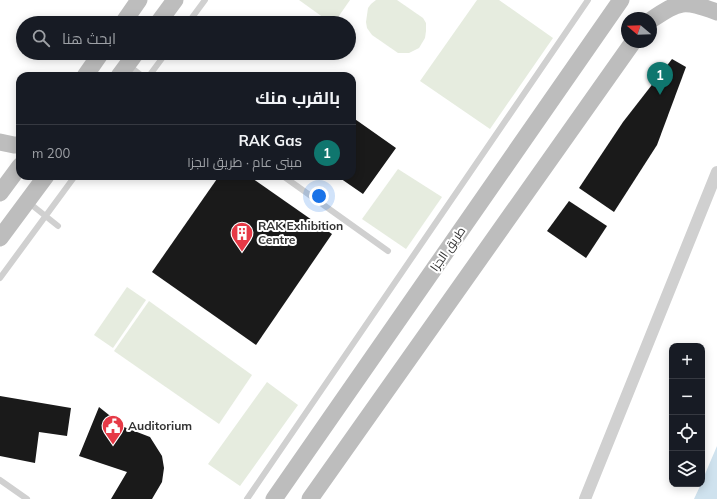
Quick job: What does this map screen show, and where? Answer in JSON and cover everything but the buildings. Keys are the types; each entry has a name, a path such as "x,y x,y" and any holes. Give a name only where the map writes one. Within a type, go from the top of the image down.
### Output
{"main road":[{"path":"128,16 139,0"},
{"path":"163,16 175,0"},
{"path":"655,12 663,0"},
{"name":"طريق الجزا","path":"274,499 618,3"},
{"path":"657,14 665,9 678,4 692,3 717,12"},
{"path":"310,499 629,48"},
{"path":"88,72 96,60"},
{"path":"0,142 16,145"},
{"path":"0,193 16,171"},
{"path":"0,238 43,180"}],"street":[{"path":"712,0 717,4"},
{"path":"585,499 717,172"}],"lane":[{"path":"193,16 205,0"},
{"path":"247,499 588,0"},
{"path":"152,72 161,60"},
{"path":"128,65 137,72"},
{"path":"0,278 72,180"},
{"path":"289,180 388,251"},
{"path":"27,202 58,226"},
{"path":"0,480 27,499"}],"shaded area":[{"path":"299,0 350,0 339,16 321,16"},
{"path":"376,0 397,0 423,18 426,23 426,31 425,38 419,48 409,53 398,53 372,35 367,28 366,22 368,8"},
{"path":"477,0 499,0 553,38 490,129 420,81"},
{"path":"398,169 442,197 406,249 362,219"},
{"path":"127,287 146,300 113,348 94,335"},
{"path":"149,301 252,375 219,424 114,351"},
{"path":"267,382 298,405 240,486 208,464"}],"water":[{"path":"717,446 717,499 694,499 700,487 705,487 705,474"}],"place":[{"name":"RAK Gas","path":"660,95"},
{"name":"RAK Exhibition Centre","path":"242,252"},
{"name":"Auditorium","path":"113,446"}]}
